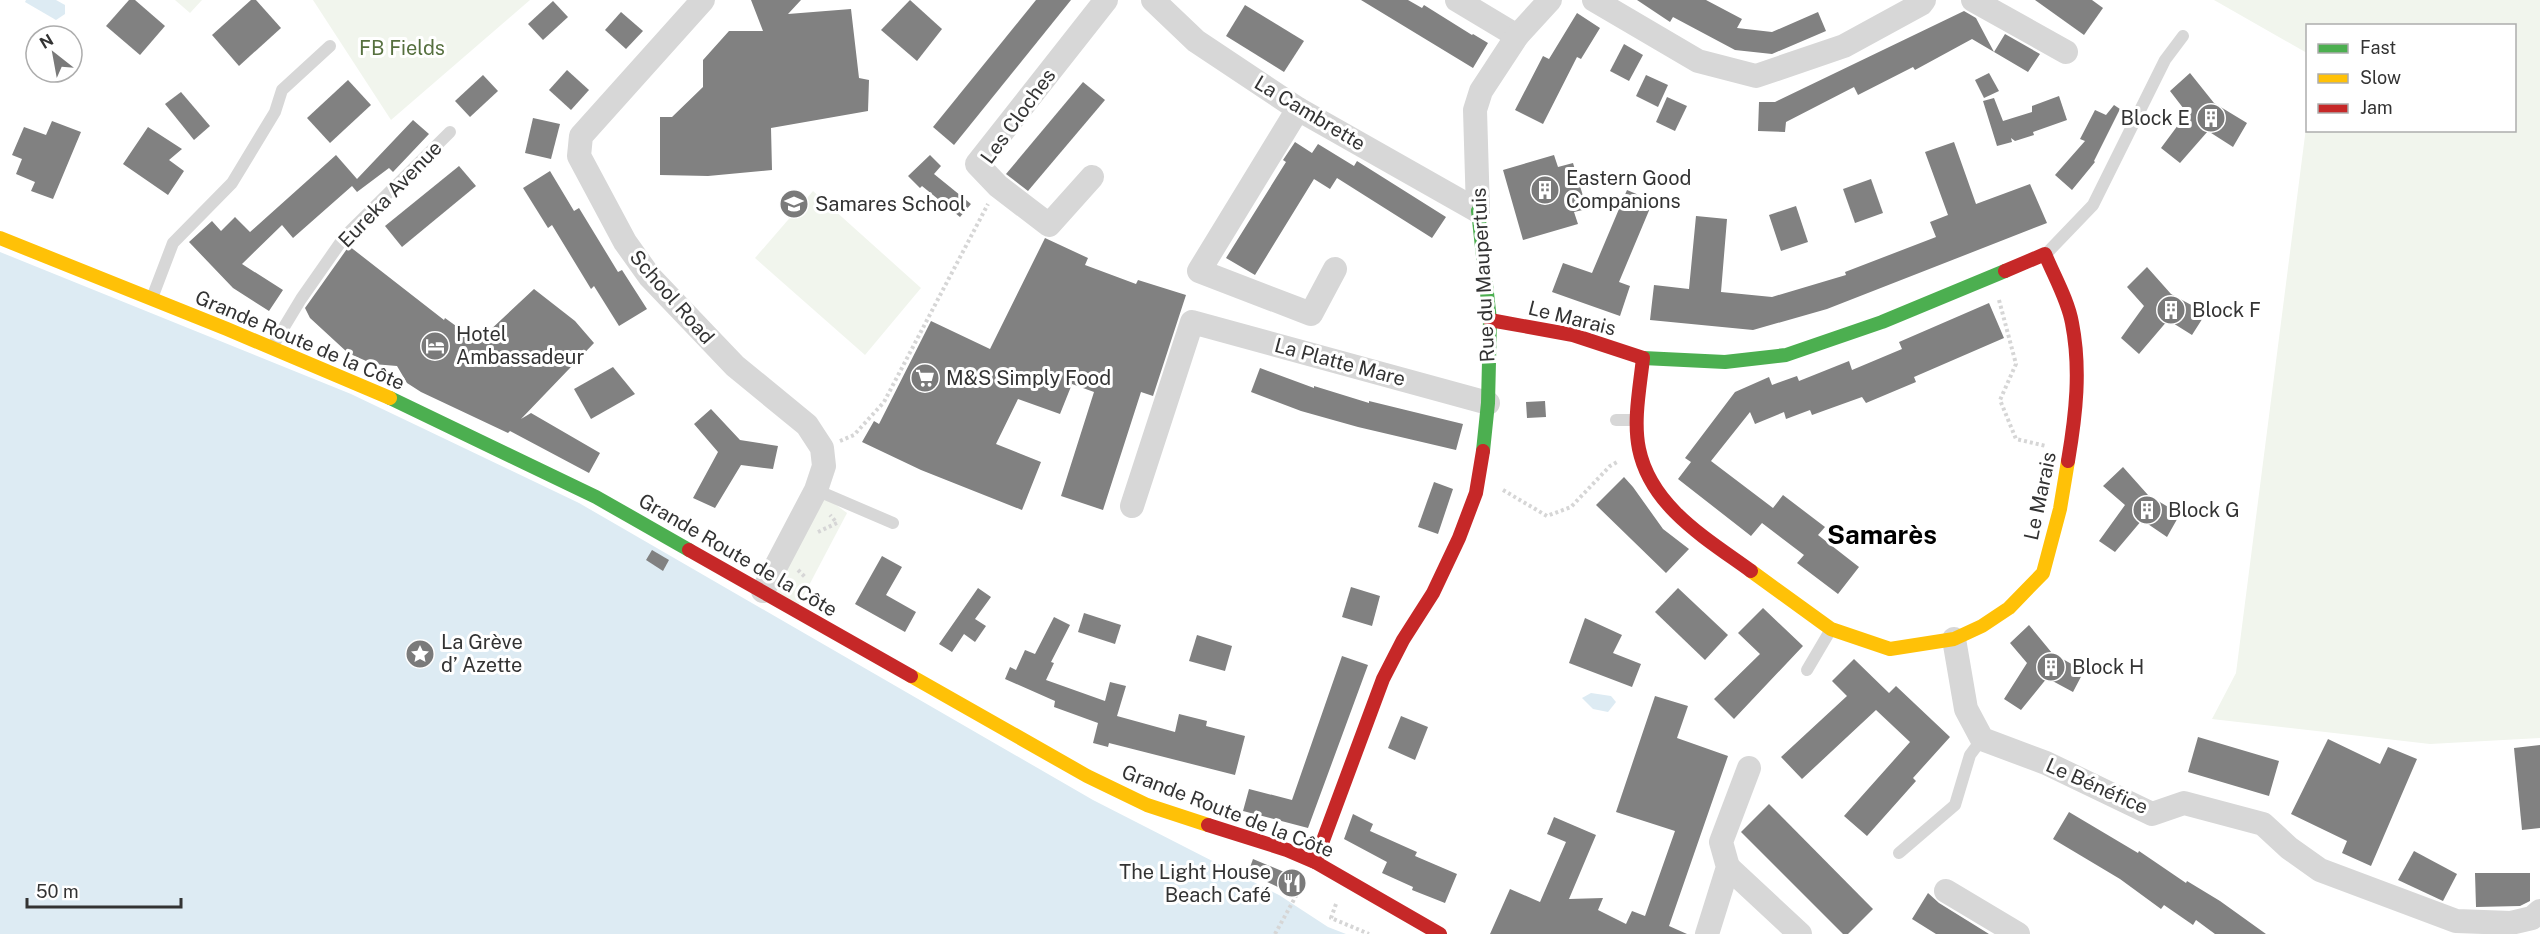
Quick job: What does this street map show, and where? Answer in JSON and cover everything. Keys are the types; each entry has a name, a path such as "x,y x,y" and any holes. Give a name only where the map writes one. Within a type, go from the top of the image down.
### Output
{"street":[{"name":"School Road","path":"703,0 581,136 579,156 625,242 650,277 735,366 807,424 822,448"},
{"name":"Les Cloches","path":"1092,177 1049,225 998,186 977,164 1106,0"},
{"name":"La Cambrette","path":"1153,0 1196,41 1298,109 1478,211"},
{"path":"1457,0 1517,36"},
{"name":"Rue du Maupertuis","path":"1315,862 1383,678 1403,640 1433,593 1459,538 1476,493 1488,403 1490,320 1478,211 1475,110 1481,91 1517,36 1550,0"},
{"path":"1594,0 1698,61 1756,75 1844,46 1921,4 1924,0"},
{"path":"1973,0 2066,52"},
{"path":"1298,109 1199,271 1311,314 1335,269"},
{"name":"Grande Route de la Côte","path":"0,238 379,393 552,474 763,591 1087,776 1147,805 1287,850 1315,862 1440,934"},
{"name":"Le Marais","path":"1490,320 1574,335 1643,358 1725,362 1786,355 1882,322 2045,255 2072,321 2078,374 2076,415 2046,576 2009,608 1982,626 1954,639 1890,649 1831,629 1677,518 1649,477 1639,449 1643,358"},
{"name":"La Platte Mare","path":"1132,506 1192,322 1488,403"},
{"path":"763,591 816,490 824,466 822,448"},
{"path":"1954,639 1966,710 1982,739"},
{"name":"Le Bénéfice","path":"1982,739 2046,763 2152,814 2184,803 2263,824 2289,848 2320,870 2386,893 2441,917 2456,921 2511,924 2532,918 2540,911"},
{"path":"1749,768 1721,842 1728,867 1800,934"},
{"path":"1707,934 1728,867"},
{"path":"1946,891 2018,934"}],"lane":[{"path":"2045,255 2093,205 2164,60 2183,36"},
{"path":"152,299 173,243 232,183 275,112 282,90 330,46"},
{"name":"Eureka Avenue","path":"272,348 301,299 345,236 450,132"},
{"path":"1616,420 1639,420"},
{"path":"816,490 893,523"},
{"path":"1808,670 1831,629"},
{"path":"1899,853 1955,805 1970,755 1982,739"}],"path":[{"path":"822,448 854,435 884,402 998,186"},
{"path":"1992,276 2016,364 2000,400 2016,439 2070,452"},
{"path":"1481,468 1503,490 1546,516 1571,507 1610,466 1639,449"},
{"path":"1275,934 1315,862"},
{"path":"1346,878 1330,918 1369,934"}],"green space":[{"path":"175,0 202,0 190,13"},
{"name":"FB Fields","path":"313,0 530,0 391,120"},
{"path":"2214,0 2540,0 2540,738 2430,744 2212,719 2236,673 2306,128 2306,132 2516,132 2516,24 2306,24 2306,52"},
{"path":"813,191 921,288 865,355 755,258"},
{"path":"816,490 847,513 796,610 763,591"}],"shaded area":[{"path":"26,0 56,0 65,5 65,14 56,20 25,2"},
{"name":"La Grève d’ Azette","path":"0,252 351,394 579,503 1093,800 1279,895 1328,927 1346,934 0,934"},
{"path":"1591,693 1611,696 1616,702 1608,712 1593,709 1582,698"}],"building":[{"path":"129,0 135,0 165,26 140,55 106,26"},
{"path":"251,0 256,0 281,28 239,66 212,35"},
{"path":"751,0 801,0 788,14 851,9 859,78 869,80 868,111 771,128 772,170 708,176 660,175 660,117 672,117 703,87 703,60 729,31 763,31"},
{"path":"910,0 942,29 917,61 881,30"},
{"path":"1036,0 1071,0 954,145 933,127"},
{"path":"1361,0 1408,0 1422,8 1424,5 1488,43 1473,68"},
{"path":"1637,0 1706,0 1742,19 1737,28 1772,32 1818,12 1826,31 1772,54 1735,50 1673,17 1670,22"},
{"path":"2035,0 2092,0 2103,8 2084,35"},
{"path":"553,1 568,17 543,40 528,24"},
{"path":"1245,5 1304,41 1284,72 1226,36"},
{"path":"1964,11 1976,18 1994,52 1972,39 1915,70 1913,67 1858,95 1854,87 1786,122 1785,132 1758,131 1759,102 1775,102"},
{"path":"621,12 643,31 626,49 605,30"},
{"path":"1577,13 1600,28 1581,59 1577,57 1543,124 1515,110 1543,56 1549,59"},
{"path":"2005,34 2040,54 2028,72 1994,52"},
{"path":"1624,44 1643,55 1629,81 1610,71"},
{"path":"567,70 589,90 571,110 549,90"},
{"path":"1989,73 1999,91 1984,98 1975,80"},
{"name":"Block E","path":"2190,73 2214,103 2247,123 2233,147 2208,131 2180,163 2161,148 2187,113 2170,91"},
{"path":"483,75 498,91 470,117 455,101"},
{"path":"1646,75 1668,85 1658,107 1636,96"},
{"path":"348,80 371,105 330,143 307,118"},
{"path":"1083,82 1105,100 1028,191 1006,174"},
{"path":"181,92 210,126 194,140 165,104"},
{"path":"2059,96 2067,120 2033,132 2034,135 2015,141 2011,138 2012,142 1997,146 1983,101 1994,98 2003,121 2032,112 2032,106"},
{"path":"1667,97 1687,106 1675,131 1656,122"},
{"path":"2114,105 2120,109 2095,162 2072,190 2055,175 2085,141 2080,139 2095,110 2106,115"},
{"path":"533,118 560,124 551,159 525,153"},
{"path":"413,120 429,134 393,172 389,168 357,192 352,186 293,238 282,225 242,264 283,290 269,311 233,288 189,242 212,221 221,231 235,217 250,232 336,155 357,179"},
{"path":"52,121 81,132 53,199 31,191 35,182 16,174 22,159 12,155 24,127 46,135"},
{"path":"148,127 182,149 169,160 184,171 168,195 123,164"},
{"path":"1295,142 1312,153 1318,144 1354,166 1357,161 1446,217 1432,238 1337,178 1330,189 1314,179 1255,275 1226,258 1286,162 1283,160"},
{"path":"1954,142 1976,204 2030,184 2047,223 1827,309 1753,330 1650,320 1654,285 1689,289 1696,216 1727,219 1721,292 1772,297 1846,275 1845,272 1936,237 1930,222 1948,215 1925,152"},
{"path":"930,155 941,166 934,174 971,204 960,217 922,186 920,188 908,176"},
{"name":"Eastern Good Companions","path":"1554,155 1558,167 1573,163 1587,209 1574,212 1578,224 1523,240 1503,170"},
{"path":"459,166 476,186 402,247 385,226"},
{"path":"550,171 574,211 579,208 618,272 622,270 647,309 619,326 594,286 591,289 552,225 548,228 523,188"},
{"path":"1871,179 1883,213 1855,223 1843,189"},
{"path":"1627,190 1653,201 1619,282 1630,286 1620,316 1552,292 1563,263 1592,273"},
{"path":"1796,206 1808,242 1781,251 1769,215"},
{"path":"1045,238 1088,258 1085,265 1136,284 1138,280 1186,295 1153,396 1141,392 1103,510 1061,496 1094,392 1072,384 1060,414 1018,399 996,444 1041,462 1022,510 921,470 862,442 874,421 879,424 931,321 990,349"},
{"path":"349,246 444,320 445,318 474,339 483,329 487,333 534,289 575,321 594,343 521,419 531,413 600,453 589,473 510,431 508,433 421,392 407,383 397,366 373,364 348,353 310,318 305,308"},
{"name":"Block F","path":"2147,267 2171,294 2206,313 2192,335 2168,320 2139,354 2121,338 2144,306 2127,287"},
{"path":"1989,303 2004,338 1914,377 1916,382 1866,403 1862,397 1812,415 1810,410 1786,419 1784,412 1755,424 1750,412 1711,461 1773,508 1783,495 1825,527 1818,535 1859,567 1838,594 1797,563 1804,555 1762,523 1751,536 1678,479 1691,462 1685,458 1735,392 1769,377 1772,385 1797,376 1799,381 1849,361 1852,370 1902,349 1899,342"},
{"path":"613,367 635,394 591,419 574,389"},
{"path":"1260,368 1314,388 1314,386 1369,403 1369,401 1463,424 1456,450 1301,411 1251,392"},
{"path":"1545,401 1546,417 1527,418 1526,402"},
{"path":"711,409 740,440 778,446 773,469 741,465 715,508 693,498 718,452 694,424"},
{"name":"Block G","path":"2123,467 2148,495 2180,514 2167,537 2142,520 2115,552 2099,541 2125,505 2103,486"},
{"path":"1624,477 1663,529 1689,549 1666,573 1596,505"},
{"path":"1434,482 1453,489 1438,534 1418,527"},
{"path":"652,550 669,560 663,571 646,560"},
{"path":"882,556 902,567 886,595 916,612 905,632 855,604"},
{"path":"1351,587 1380,596 1372,626 1342,617"},
{"path":"978,588 991,597 975,619 986,626 975,642 964,634 952,652 939,644"},
{"path":"1678,588 1728,635 1705,660 1655,612"},
{"path":"1763,608 1803,646 1734,719 1714,699 1760,654 1738,633"},
{"path":"1084,613 1121,625 1115,644 1078,632"},
{"path":"1054,617 1070,625 1051,662 1054,663 1046,680 1105,701 1110,682 1126,686 1117,716 1175,732 1179,714 1207,721 1206,726 1245,736 1235,775 1109,743 1108,747 1093,743 1098,723 1054,707 1055,701 1005,679 1010,667 1016,670 1025,650 1035,654"},
{"path":"1585,618 1622,635 1613,653 1641,664 1632,687 1569,663"},
{"name":"Block H","path":"2029,625 2052,653 2084,671 2073,692 2047,678 2021,710 2004,699 2027,663 2010,643"},
{"path":"1197,635 1232,646 1225,671 1189,661"},
{"path":"1342,656 1368,665 1308,828 1243,811 1249,789 1292,800"},
{"path":"1854,659 1889,693 1896,686 1950,737 1913,778 1916,781 1867,836 1844,816 1910,742 1876,710 1802,779 1781,757 1847,696 1832,681"},
{"path":"1655,696 1688,706 1677,738 1728,756 1669,926 1687,934 1490,934 1510,889 1540,902 1566,842 1547,834 1554,817 1596,835 1569,899 1603,898 1598,910 1626,924 1632,911 1645,916 1675,831 1616,812"},
{"path":"1401,716 1428,727 1415,760 1388,748"},
{"path":"2198,737 2279,761 2269,796 2188,772"},
{"path":"2328,739 2380,764 2388,747 2417,759 2371,866 2342,853 2347,841 2291,814"},
{"path":"2540,745 2540,828 2522,830 2514,748"},
{"path":"1769,804 1873,909 1848,934 1843,934 1741,832"},
{"path":"2069,812 2138,853 2139,851 2186,883 2187,881 2220,901 2266,934 2215,934 2196,920 2193,925 2164,905 2161,909 2120,879 2053,839"},
{"path":"1353,814 1373,824 1370,831 1417,852 1415,856 1457,874 1445,903 1412,890 1413,887 1382,873 1387,862 1344,839"},
{"path":"2414,851 2457,874 2443,901 2398,880"},
{"path":"1253,859 1289,874 1280,888 1248,873"},
{"path":"2475,873 2530,873 2530,901 2520,906 2476,907"},
{"path":"1928,893 1939,903 1989,934 1936,934 1912,919"}],"traffic: fast":[{"path":"1478,211 1490,320 1488,403 1483,451"},
{"path":"1643,358 1725,362 1786,355 1882,322 2005,271"},
{"path":"390,398 596,497 689,550"}],"traffic: slow":[{"path":"0,238 227,329 390,398"},
{"path":"1751,571 1831,629 1890,649 1954,639 1982,626 2009,608 2043,573 2060,509 2068,461"},
{"path":"911,676 1087,776 1147,805 1208,825"}],"traffic: jam":[{"path":"2005,271 2045,254 2067,306 2075,340 2077,374 2068,461"},
{"path":"1490,320 1573,335 1643,358 1637,438 1645,470 1655,488 1683,520 1751,571"},
{"path":"1315,862 1383,679 1403,640 1433,593 1459,538 1476,493 1483,451"},
{"path":"689,550 911,676"},
{"path":"1208,825 1287,850 1315,862 1440,934"}],"place":[{"name":"Block E","path":"2211,118"},
{"name":"Eastern Good Companions","path":"1545,190"},
{"name":"Samares School","path":"794,204"},
{"name":"Block F","path":"2171,310"},
{"name":"Hotel Ambassadeur","path":"435,346"},
{"name":"M&S Simply Food","path":"925,378"},
{"name":"Block G","path":"2147,510"},
{"name":"La Grève d’ Azette","path":"420,654"},
{"name":"Block H","path":"2051,667"},
{"name":"The Light House Beach Café","path":"1292,883"}],"district":[{"name":"Samarès","path":"1882,535"}]}
